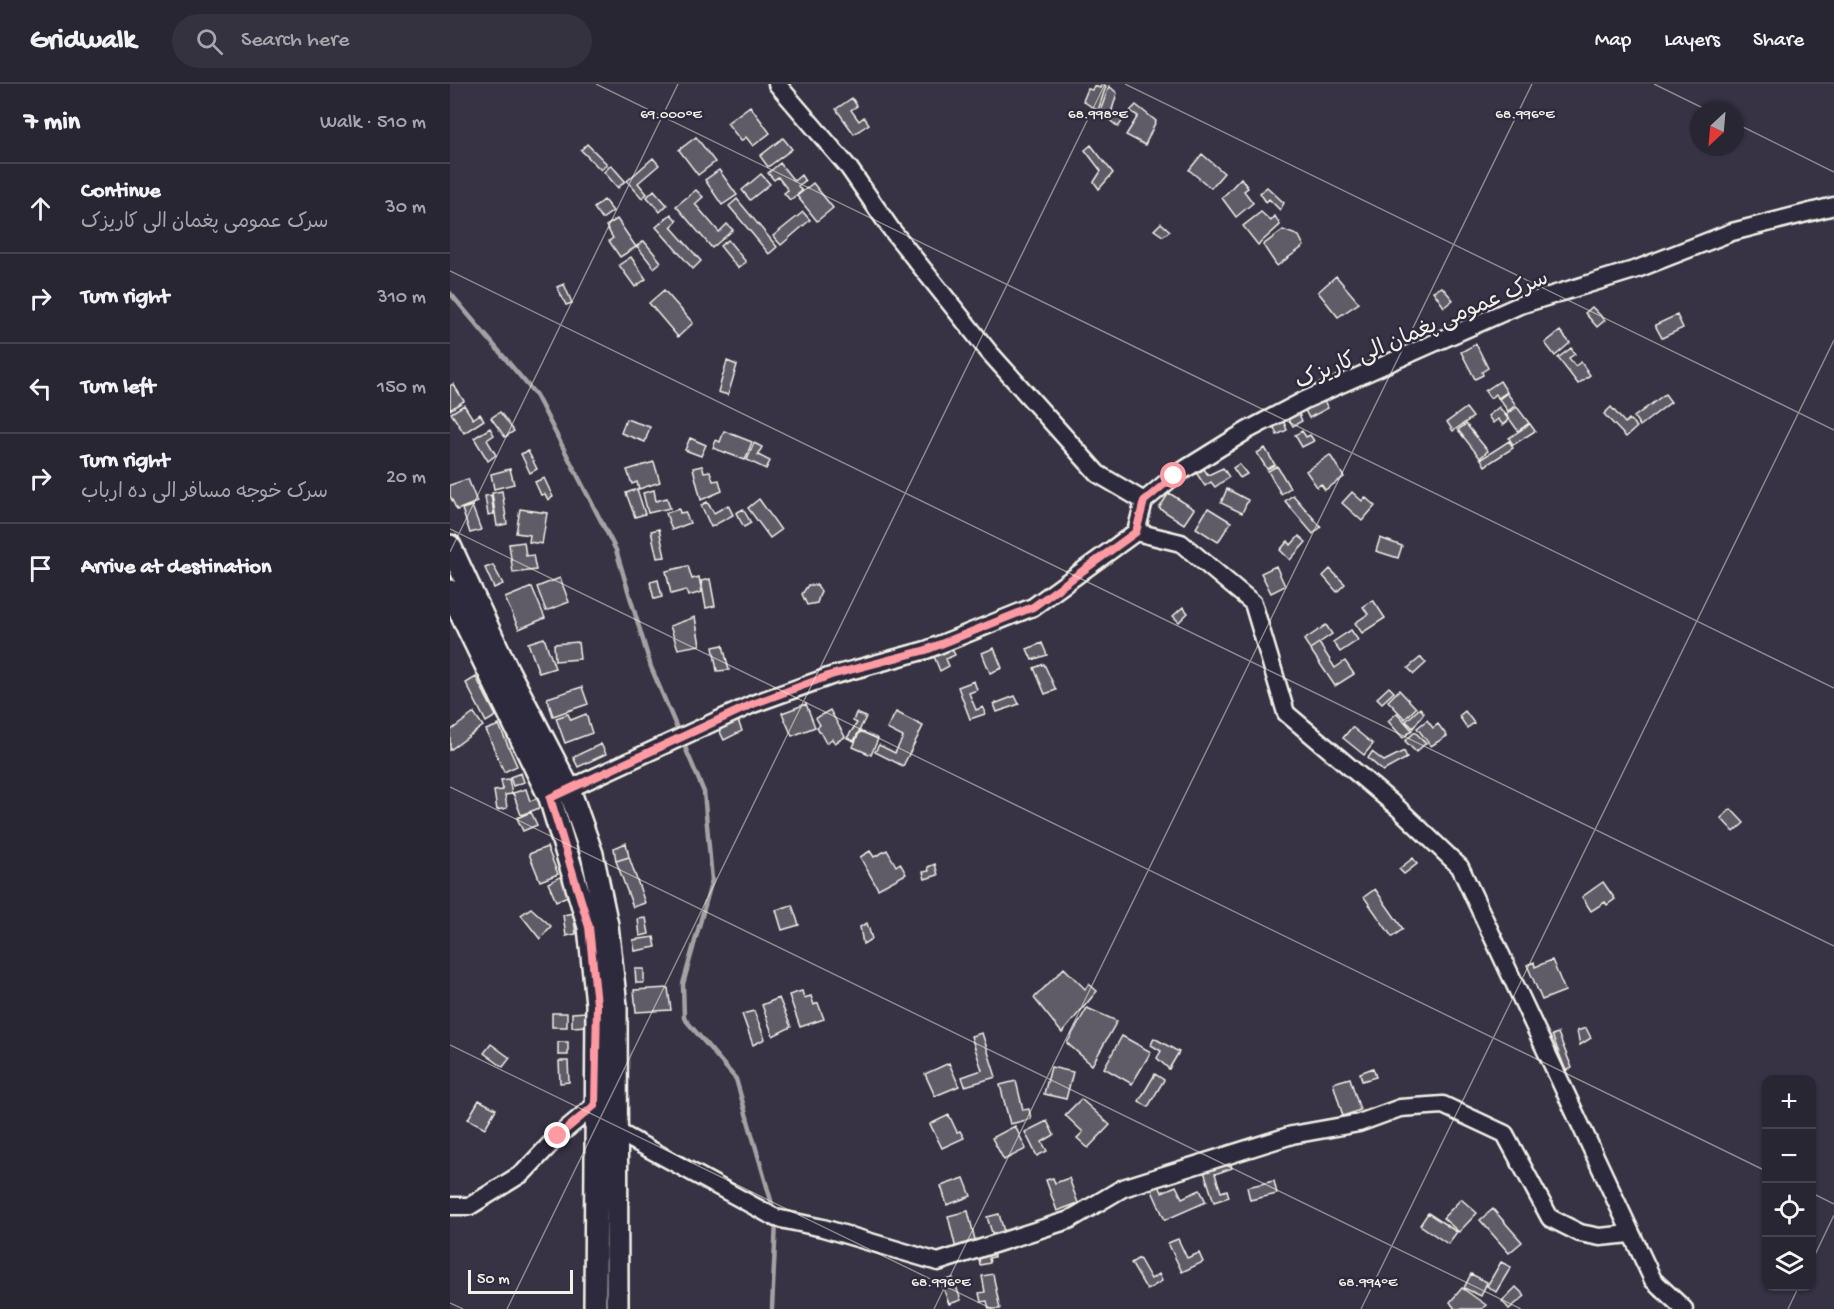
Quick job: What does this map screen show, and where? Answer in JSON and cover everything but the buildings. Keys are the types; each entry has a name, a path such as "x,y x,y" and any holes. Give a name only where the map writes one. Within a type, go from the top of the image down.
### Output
{"main road":[{"path":"450,546 507,669 559,794 589,927 606,1104 595,1309"},
{"path":"450,591 559,794"},
{"path":"606,1104 618,1132 617,1309"}],"street":[{"path":"559,794 753,704 831,675 926,650 1033,607 1136,532 1144,501 1098,474 989,352 891,229 849,168 777,84"},
{"name":"سرک عمومی پغمان الی کاریزک","path":"1144,501 1174,476 1286,410 1520,305 1637,269 1732,232 1834,206"},
{"path":"1136,532 1182,543 1253,603 1286,713 1398,808 1460,867 1653,1280 1684,1309"},
{"path":"450,1206 470,1206 523,1173 558,1136 606,1104"},
{"path":"618,1132 776,1218 823,1228 938,1262 1069,1220 1123,1188 1235,1152 1292,1135 1359,1123 1401,1108 1443,1105 1505,1134 1550,1218 1590,1235 1630,1234"}],"waterway":[{"path":"450,293 536,395 616,550 651,667 704,792 712,880 683,984 684,1018 736,1079 774,1211"},
{"path":"772,1309 776,1222"}],"route":[{"path":"558,1136 595,1105 597,1004 589,927 550,798 753,704 831,675 926,650 1033,607 1136,532 1144,501 1174,476"}]}
